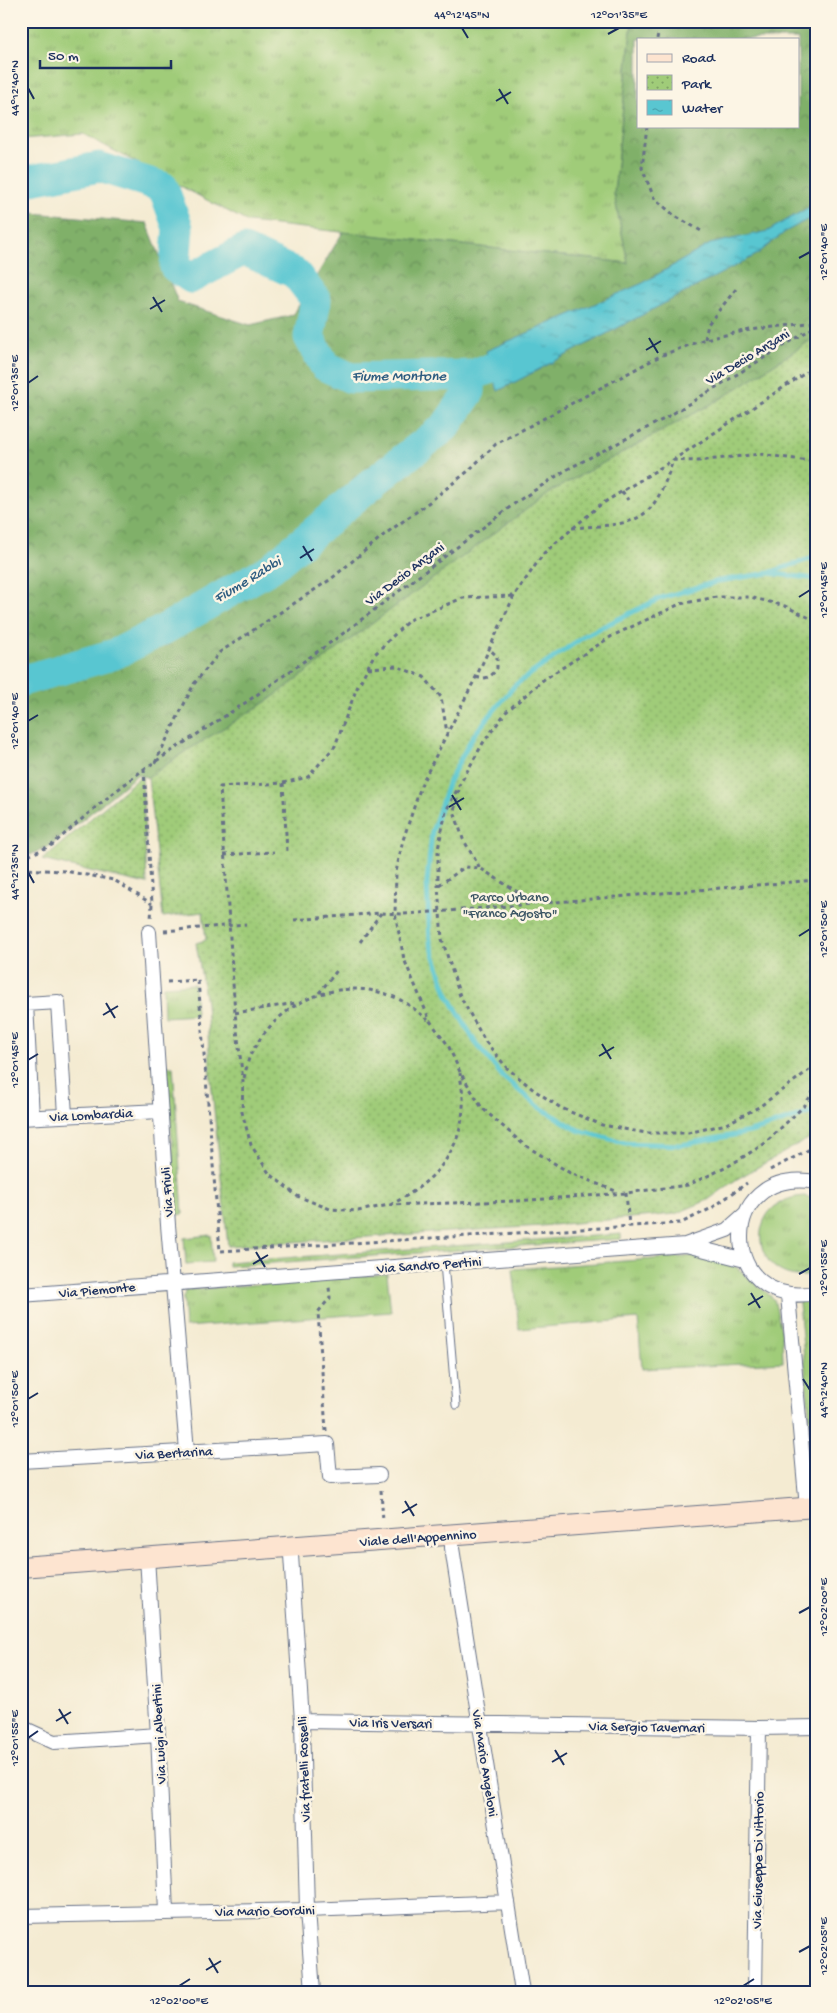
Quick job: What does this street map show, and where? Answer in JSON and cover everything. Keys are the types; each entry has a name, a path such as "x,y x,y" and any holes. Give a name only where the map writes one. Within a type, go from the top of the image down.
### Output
{"main road":[{"name":"Viale dell'Appennino","path":"21,1567 384,1538 811,1508"}],"street":[{"name":"Via Friuli","path":"149,932 172,1283 188,1451"},
{"path":"27,1118 26,1004 58,1002 65,1115"},
{"name":"Via Lombardia","path":"27,1118 160,1111"},
{"name":"Via Sandro Pertini","path":"172,1283 685,1245 728,1230 745,1214 754,1200 767,1188 782,1181 799,1179 816,1182"},
{"path":"745,1214 741,1229 741,1245 745,1260 755,1276 770,1288 788,1295 816,1293"},
{"name":"Via Sandro Pertini","path":"685,1245 745,1260"},
{"name":"Via Piemonte","path":"21,1295 172,1283"},
{"path":"788,1295 811,1508"},
{"path":"327,1444 330,1477 380,1475"},
{"name":"Via Bertarina","path":"21,1462 327,1444"},
{"name":"Via Mario Angeloni","path":"452,1534 452,1548 522,1992"},
{"name":"Via fratelli Rosselli","path":"292,1546 291,1555 302,1721 308,1910 313,1992"},
{"name":"Via Luigi Albertini","path":"147,1556 166,1912"},
{"name":"Via Iris Versari","path":"302,1721 479,1723"},
{"name":"Via Sergio Tavernari","path":"479,1723 758,1728 816,1727"},
{"path":"21,1727 54,1742 158,1735"},
{"name":"Via Giuseppe Di Vittorio","path":"755,1992 758,1728"},
{"name":"Via Mario Gordini","path":"21,1916 308,1910 508,1902"}],"lane":[{"path":"444,1263 456,1405"}],"path":[{"path":"657,38 660,21"},
{"path":"647,128 642,168 654,198 675,216 703,232"},
{"path":"705,339 708,324 736,289"},
{"path":"155,763 194,684 220,652 331,579 385,534 452,484 496,444 660,356 705,339 750,330 816,324"},
{"name":"Via Decio Anzani","path":"21,859 52,845 144,769 248,701 334,640 518,501 566,470 664,419 816,324"},
{"path":"430,1021 404,959 395,913 396,872 403,840 422,783 476,677 514,596 544,553 600,505 673,460 816,366"},
{"path":"673,460 698,461 760,454 816,462"},
{"path":"571,528 620,524 639,518 654,506 665,485 673,460"},
{"path":"622,490 628,500"},
{"path":"514,596 463,598 409,620 374,654 356,690 335,746 308,777 283,783 220,787 235,1014 243,1081 242,1112 251,1145 269,1173 296,1196 330,1209 358,1211 388,1205 525,1200 626,1193 688,1185 727,1167 764,1144 805,1105 816,1087"},
{"path":"816,621 785,606 750,597 717,597 680,604 612,636 543,680 506,712 483,743 446,811 438,849 438,886 442,939 460,996 485,1041 507,1068 534,1090 561,1108 602,1125 646,1133 688,1133 726,1124 759,1107 816,1066"},
{"path":"476,677 490,677 497,668 497,656 488,648"},
{"path":"367,668 396,666 424,677 441,697 448,733"},
{"path":"144,769 152,904 149,932 246,924"},
{"path":"283,783 288,851"},
{"path":"460,784 454,811 463,839 480,868 536,904"},
{"path":"224,855 274,852"},
{"path":"438,886 465,867 480,868"},
{"path":"21,869 65,871 114,880 152,904"},
{"path":"294,920 381,913 404,914 461,910 816,880"},
{"path":"360,942 381,913"},
{"path":"319,994 339,968"},
{"path":"151,983 198,980 220,1251 682,1223 712,1208 750,1181"},
{"path":"243,1081 250,1057 264,1032 280,1016 298,1003 319,994 352,989 388,995 413,1007 430,1021 448,1045 460,1072 482,1108 523,1144 570,1173 620,1193"},
{"path":"235,1014 298,1003"},
{"path":"388,1205 412,1194 438,1171 449,1155 457,1137 463,1108 460,1072"},
{"path":"763,1174 816,1146"},
{"path":"626,1193 629,1226"},
{"path":"327,1444 318,1312 330,1298 328,1271"},
{"path":"380,1475 384,1538"}],"green space":[{"path":"21,21 632,21 614,194 628,263 248,222 83,134 21,139"},
{"path":"632,21 816,21 816,337 719,400 550,492 269,700 180,755 148,778 138,774 52,845 21,859 21,212 147,223 178,302 250,325 293,315 343,232 628,263 614,194"},
{"name":"Parco Urbano \"Franco Agosto\"","path":"816,337 816,1136 737,1179 708,1200 675,1214 541,1226 228,1246 211,1080 206,1003 196,943 206,940 203,912 163,917 148,778 180,755 269,700 550,492 719,400"},
{"path":"142,775 147,884 42,860"},
{"path":"194,984 196,1015 164,1017 163,986"},
{"path":"167,1066 173,1066 183,1214 177,1215"},
{"path":"804,1196 816,1199 816,1274 795,1276 778,1270 767,1258 761,1243 762,1227 769,1213 783,1201"},
{"path":"621,1234 621,1239 228,1266 228,1262"},
{"path":"211,1235 213,1262 186,1264 184,1238"},
{"path":"695,1256 735,1266 774,1299 782,1334 783,1362 642,1369 638,1319 519,1329 513,1269"},
{"path":"387,1274 391,1312 185,1327 183,1297 187,1290"},
{"path":"804,1297 810,1298 811,1302 816,1351 816,1486 799,1303"}],"water":[{"path":"816,203 816,215 785,232 756,255 498,391 486,351 643,283 710,244 768,231"}],"waterway":[{"name":"Fiume Montone","path":"21,182 99,167 163,187 178,228 175,267 191,278 244,250 295,273 316,300 309,337 325,366 351,378 471,375 509,363 530,353"},
{"name":"Fiume Rabbi","path":"21,681 115,654 163,630 271,568 375,481 445,427 470,391 471,375"},
{"path":"771,572 816,557"},
{"path":"816,579 769,573 719,581 661,598 586,635 515,685 473,736 449,781 432,832 427,882 430,942 447,993 475,1042 503,1077 539,1107 578,1130 625,1143 681,1145 750,1132 816,1111"}]}
